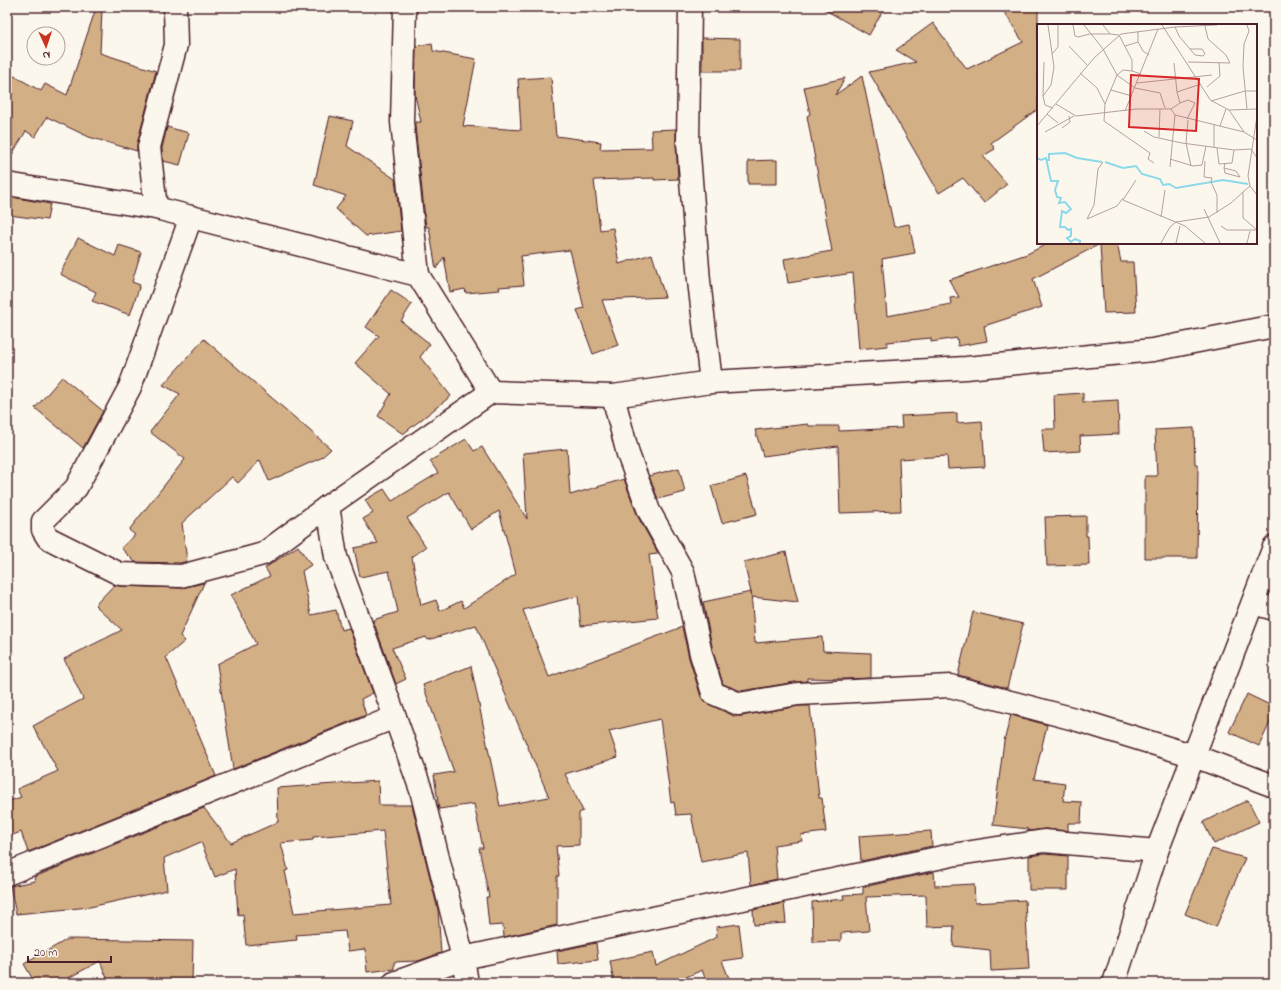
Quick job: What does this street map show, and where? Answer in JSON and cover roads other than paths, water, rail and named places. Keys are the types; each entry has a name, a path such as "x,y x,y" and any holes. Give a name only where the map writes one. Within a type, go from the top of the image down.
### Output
{"street":[{"path":"156,208 149,147 176,45 174,7"},
{"path":"404,7 402,122 418,275 491,392"},
{"path":"690,7 688,142 699,281 711,382"},
{"path":"7,184 156,208 418,275"},
{"path":"191,217 130,387 76,488 44,521 43,530 48,538 120,574 181,576 263,554 328,506 491,392 613,396 711,382 974,368 1153,350 1274,326"},
{"path":"613,396 628,454 649,511 683,572 701,654 713,693 740,704 798,694 950,686 1078,720 1194,756 1274,786"},
{"path":"328,506 336,557 421,790 463,958 467,983"},
{"path":"1114,983 1157,851 1274,547"},
{"path":"1253,603 1274,609"},
{"path":"7,874 395,717"},
{"path":"394,983 463,958 952,856 1044,840 1157,851"}]}
